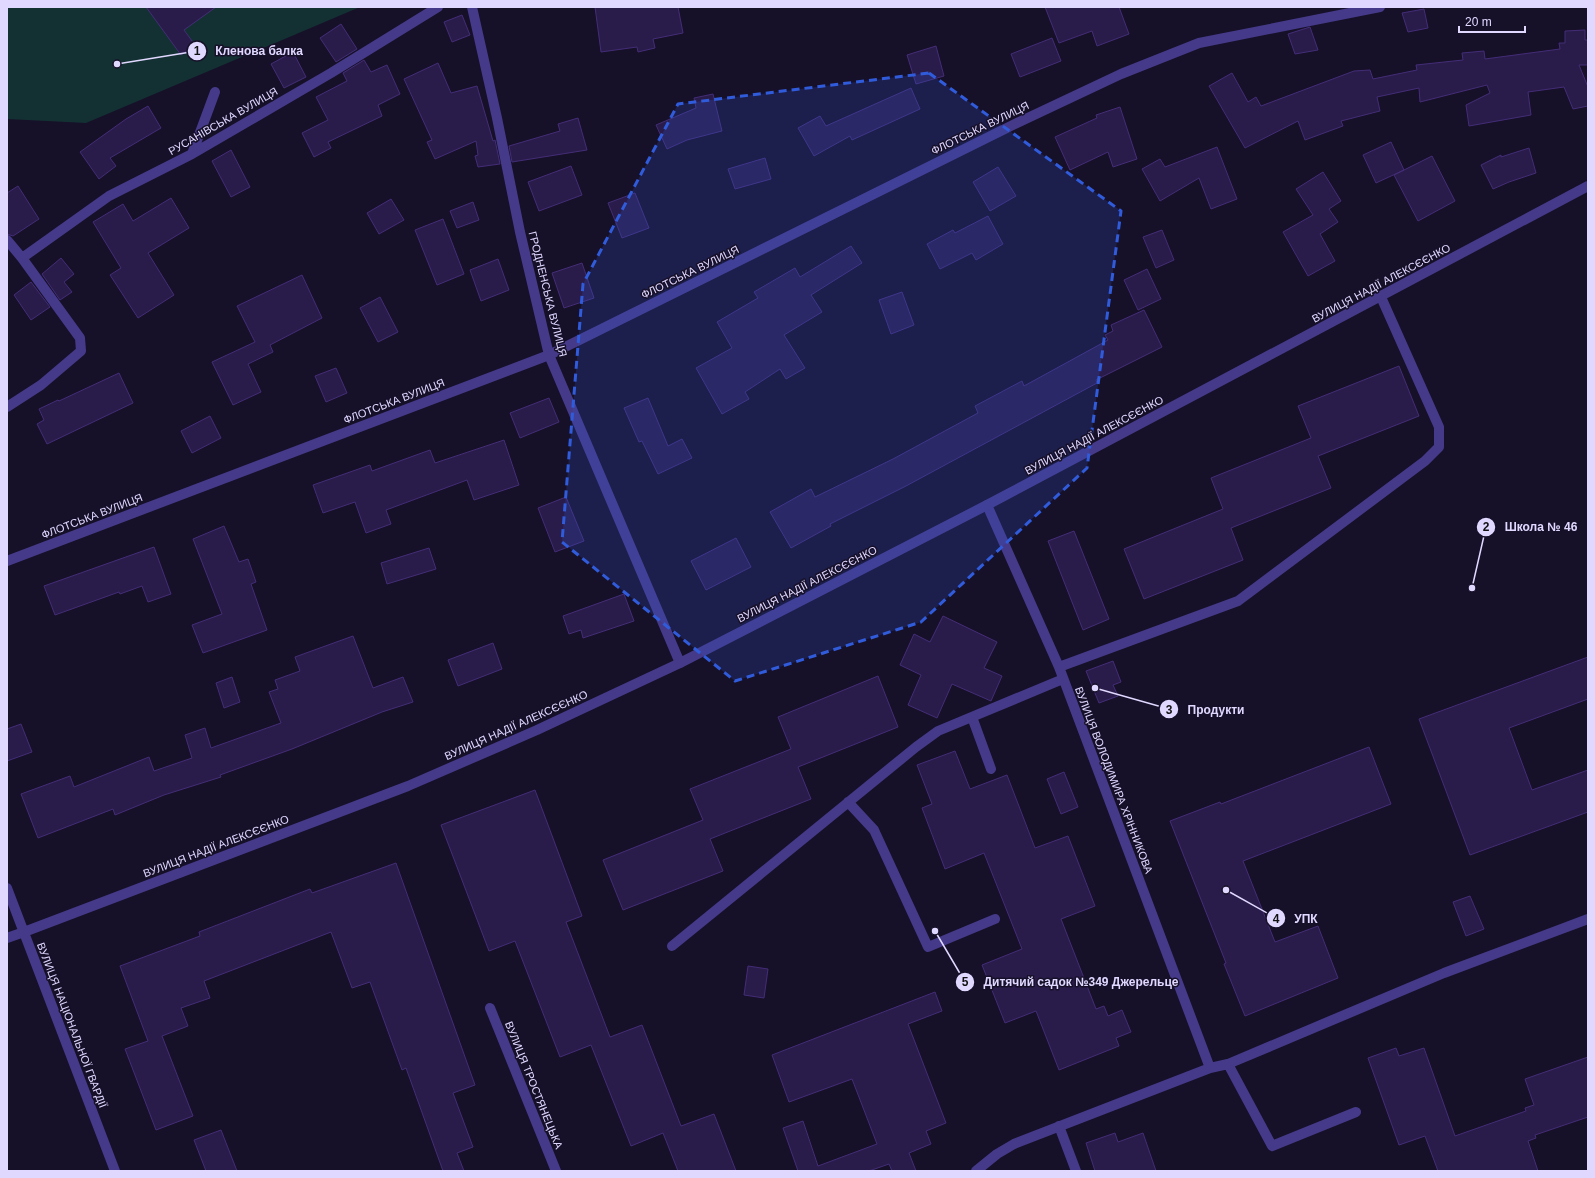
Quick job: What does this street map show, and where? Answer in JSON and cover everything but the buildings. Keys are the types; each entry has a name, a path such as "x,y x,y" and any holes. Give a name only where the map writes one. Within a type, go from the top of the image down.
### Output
{"street":[{"name":"РУСАНІВСЬКА ВУЛИЦЯ","path":"22,258 109,196 192,154 331,73 438,7"},
{"name":"ГРОДНЕНСЬКА ВУЛИЦЯ","path":"472,7 497,118 520,232 549,355 680,663"},
{"name":"ФЛОТСЬКА ВУЛИЦЯ","path":"7,561 549,355 1017,123 1121,74 1199,43 1380,7"},
{"path":"192,154 215,92"},
{"name":"ВУЛИЦЯ НАДІЇ АЛЕКСЄЄНКО","path":"7,938 408,786 537,730 680,663 987,505 1588,186"},
{"path":"7,240 22,258 80,338 81,351 41,385 7,407"},
{"path":"1059,667 1238,600 1425,461 1439,447 1439,427 1381,297"},
{"name":"ВУЛИЦЯ ВОЛОДИМИРА ХРІННИКОВА","path":"987,505 1059,667 1210,1068"},
{"path":"672,946 916,747 938,731 1063,679"},
{"path":"972,717 991,769"},
{"path":"848,802 874,830 928,947 995,919"},
{"name":"ВУЛИЦЯ НАЦІОНАЛЬНОЇ ГВАРДІЇ","path":"7,888 115,1171"},
{"path":"976,1171 1014,1144 1210,1068 1228,1064 1444,973 1588,919"},
{"name":"ВУЛИЦЯ ТРОСТЯНЕЦЬКА","path":"490,1008 556,1171"},
{"path":"1228,1064 1272,1146 1356,1112"},
{"path":"1059,1126 1076,1171"}],"highlighted area":[{"path":"929,73 1121,211 1087,468 921,622 735,681 562,542 583,284 678,104"}],"green space":[{"path":"7,7 360,7 86,123 7,119"}],"place":[{"name":"Кленова балка","path":"117,64"},
{"name":"Школа № 46","path":"1472,588"},
{"name":"Продукти","path":"1095,688"},
{"name":"УПК","path":"1226,890"},
{"name":"Дитячий садок №349 Джерельце","path":"935,931"}]}
